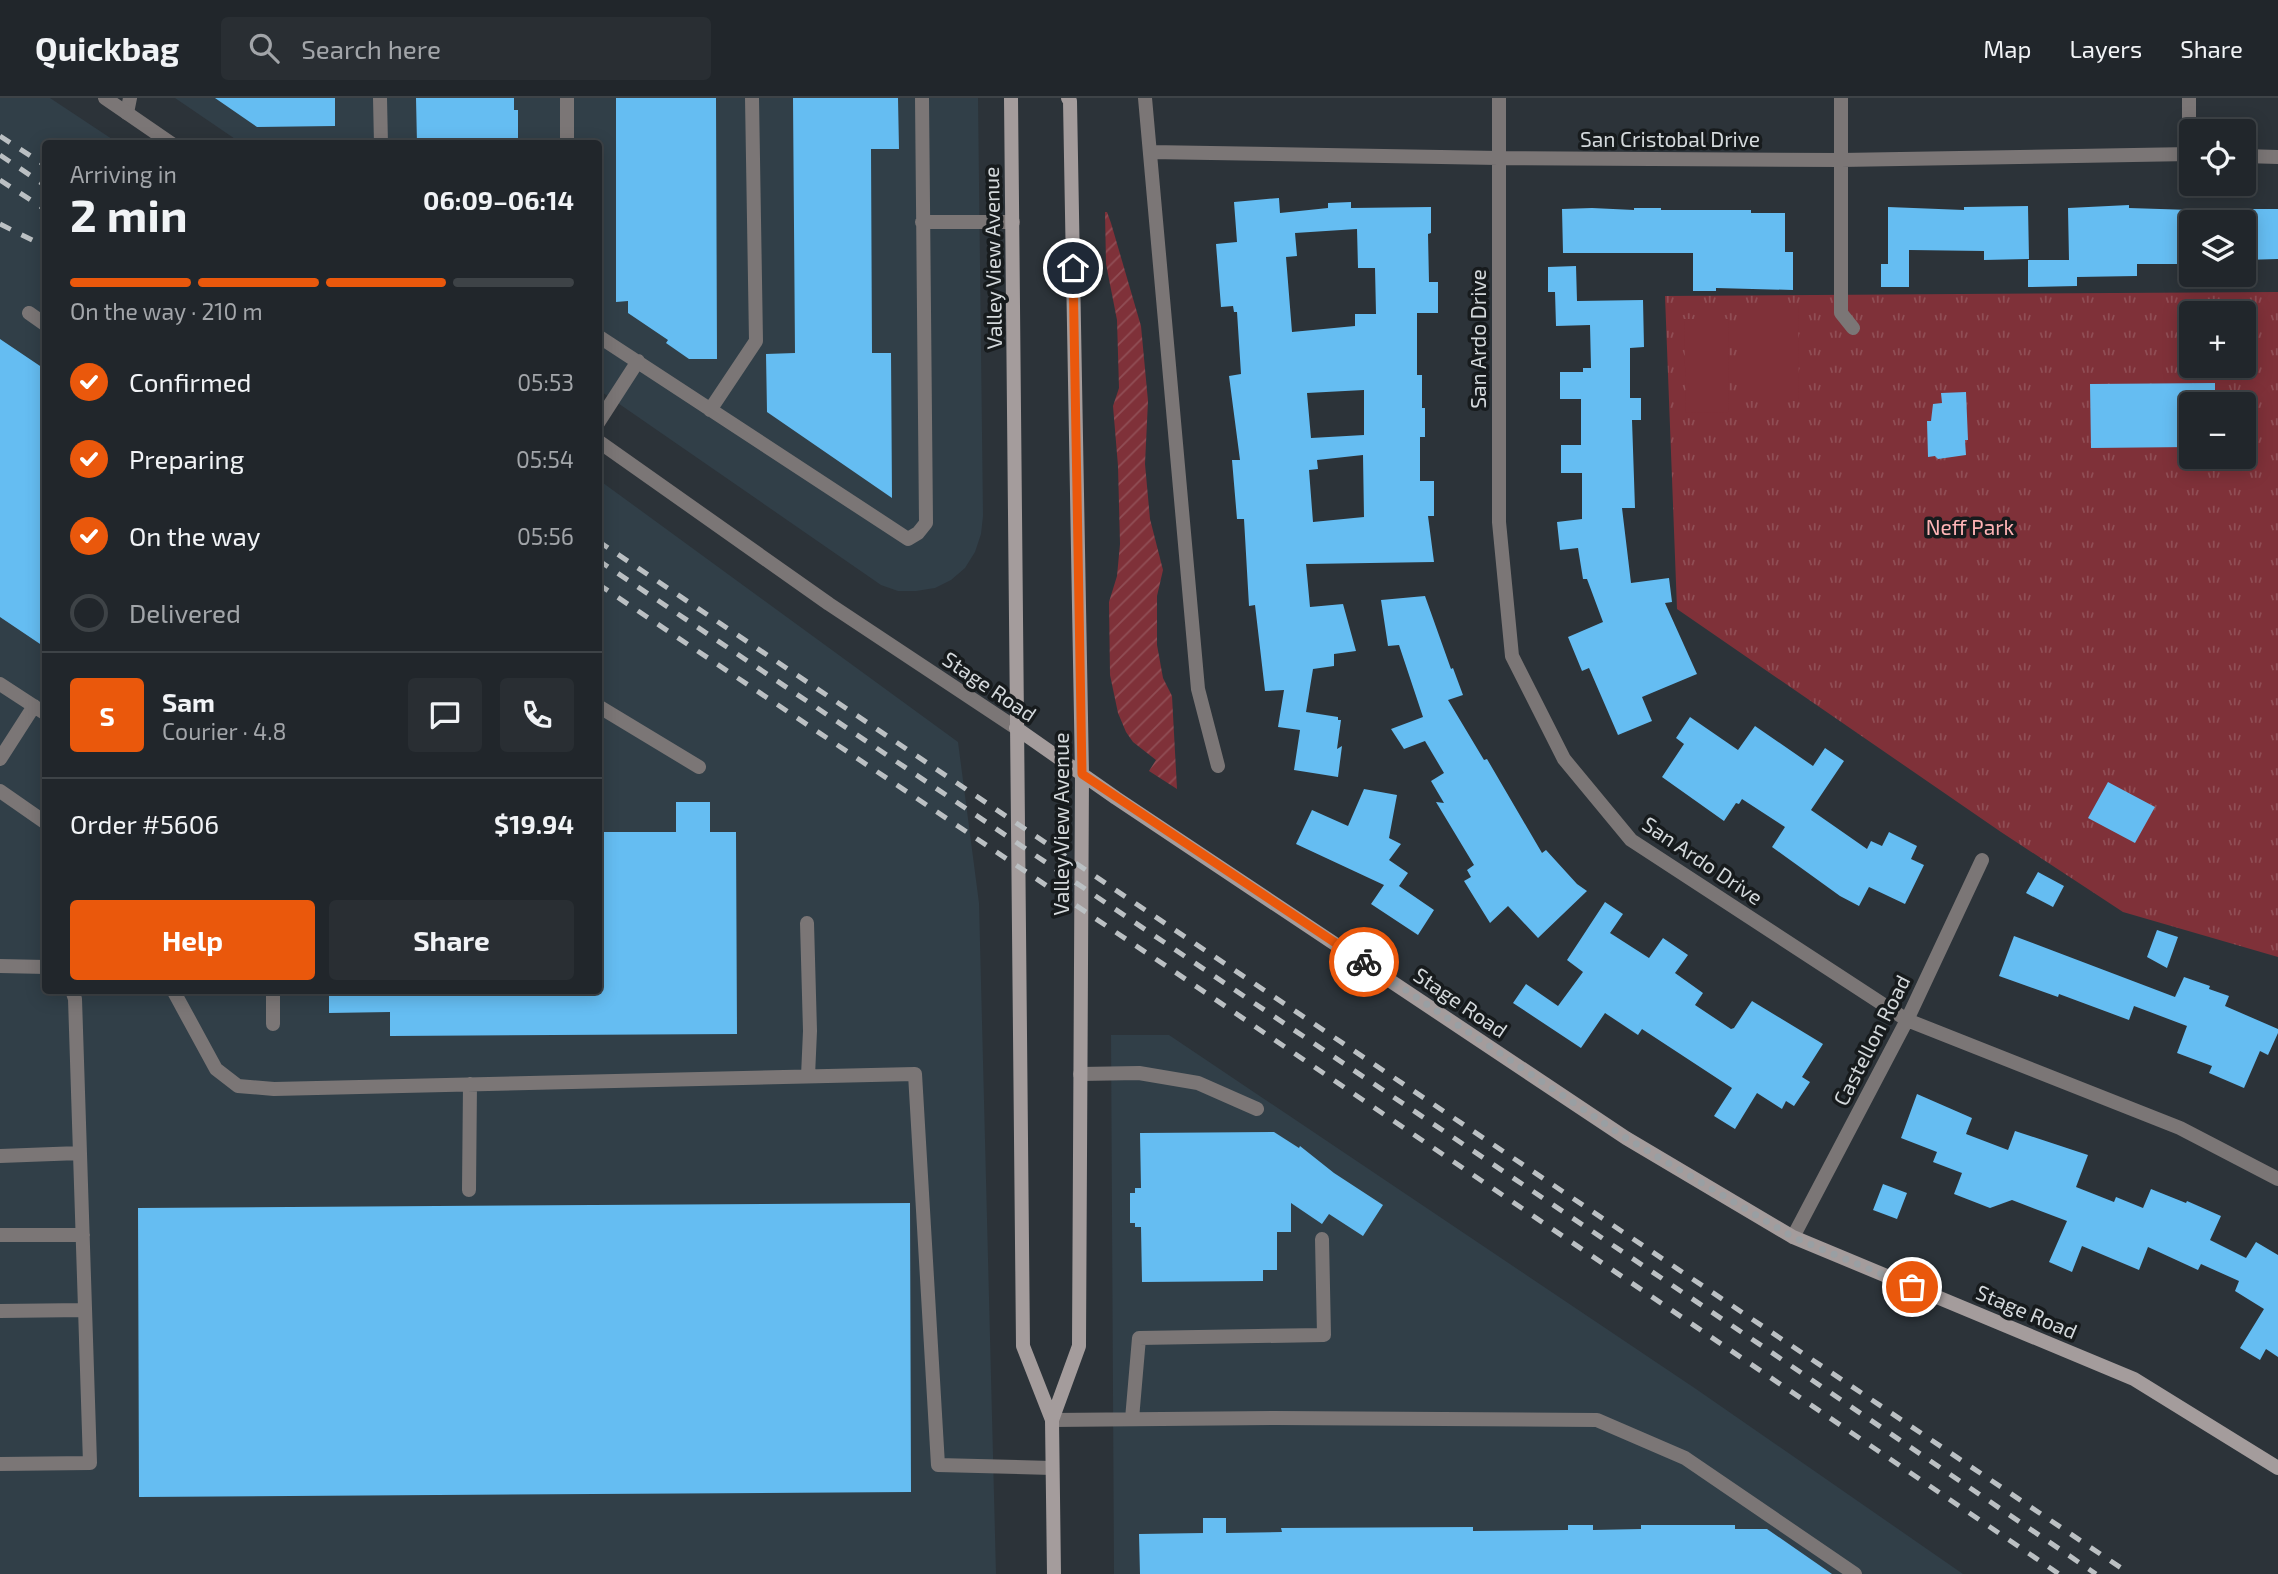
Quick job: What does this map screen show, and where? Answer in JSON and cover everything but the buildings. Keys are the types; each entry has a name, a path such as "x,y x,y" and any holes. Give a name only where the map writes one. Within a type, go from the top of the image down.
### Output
{"main road":[{"name":"Valley View Avenue","path":"1011,98 1023,1346 1052,1420"},
{"name":"Valley View Avenue","path":"1054,1574 1052,1420 1079,1346 1082,774 1068,98"},
{"name":"Stage Road","path":"1016,728 1626,1138 1793,1237 2134,1379 2278,1468"}],"street":[{"path":"105,98 129,106 167,140"},
{"path":"380,98 381,140"},
{"path":"567,98 567,140"},
{"path":"710,410 756,341 752,98"},
{"path":"602,339 908,539 918,533 926,523 922,98"},
{"path":"1145,98 1198,689 1218,766"},
{"name":"San Ardo Drive","path":"1499,98 1499,522 1512,656 1564,759 1631,840 1907,1020 2180,1128 2278,1179"},
{"path":"1841,98 1841,313 1853,328"},
{"path":"2189,98 2189,119"},
{"name":"San Cristobal Drive","path":"1150,152 1841,160 2179,153"},
{"path":"2256,156 2278,157"},
{"path":"922,222 1013,222"},
{"path":"29,313 42,321"},
{"path":"602,417 638,362"},
{"name":"Stage Road","path":"602,444 829,604 1016,728"},
{"path":"0,684 40,710 0,759"},
{"path":"602,708 699,767"},
{"path":"0,791 42,820"},
{"name":"Castellon Road","path":"1793,1237 1907,1020 1982,860"},
{"path":"807,923 810,1031 808,1076"},
{"path":"0,966 42,967"},
{"path":"0,1464 90,1463 73,994"},
{"path":"175,994 216,1069 238,1086 274,1089 915,1074 939,1465 1052,1468"},
{"path":"273,994 273,1024"},
{"path":"1080,1074 1139,1073 1198,1083 1257,1109"},
{"path":"469,1190 470,1084"},
{"path":"0,1156 80,1153"},
{"path":"0,1235 83,1235"},
{"path":"1132,1419 1139,1338 1324,1335 1322,1239"},
{"path":"0,1311 85,1310"},
{"path":"1052,1420 1597,1420 1685,1458 1855,1574"}],"shaded area":[{"path":"0,98 50,98 113,140 42,140 42,994 602,994 602,482 958,742 979,903 996,1574 0,1574"},
{"path":"175,98 978,98 983,516 975,552 965,568 951,580 935,588 898,591 881,585 602,392 602,140 237,140"},
{"path":"1111,1035 1169,1035 1696,1389 1963,1574 1114,1574"}],"green space":[{"path":"1105,212 1111,223 1141,326 1148,401 1145,464 1150,519 1163,570 1157,596 1157,645 1163,678 1172,696 1177,789 1149,771 1156,760 1133,742 1126,732 1118,713 1110,675 1109,602 1117,576 1120,544 1113,406 1119,388 1117,320 1106,264"},
{"name":"Neff Park","path":"2278,292 2278,957 2123,912 2001,832 1677,609 1665,296"},
{"path":"1745,306 1798,306 1799,401 1745,401"},
{"path":"1684,319 1728,319 1729,412 1686,413"}],"railway":[{"path":"0,136 42,163"},
{"path":"0,155 42,183"},
{"path":"0,180 42,207"},
{"path":"0,224 42,245"},
{"path":"602,544 2130,1574"},
{"path":"602,563 2096,1574"},
{"path":"602,587 1172,970 2059,1574"}],"way so far":[{"path":"1364,962 1626,1138 1793,1237 1912,1287"}],"route":[{"path":"1073,268 1082,774 1364,962"}]}
